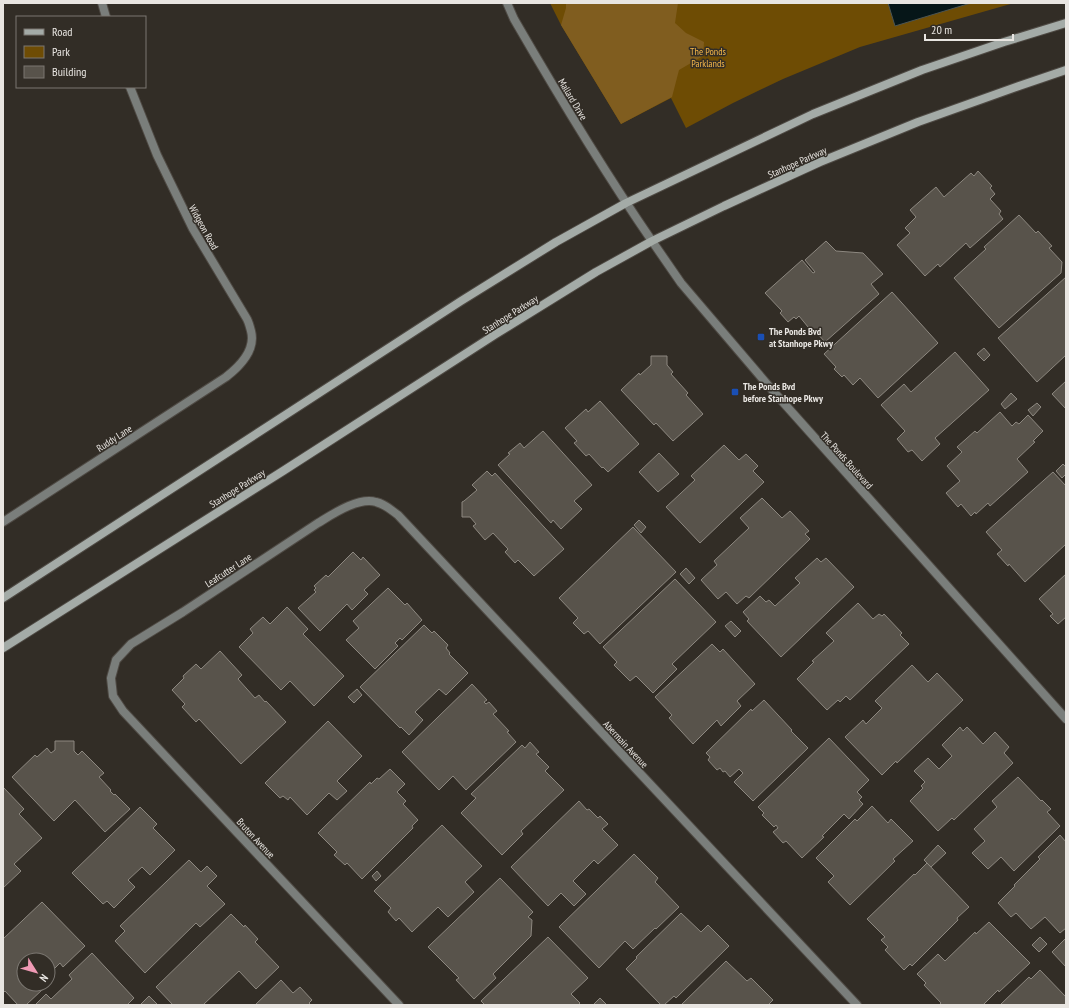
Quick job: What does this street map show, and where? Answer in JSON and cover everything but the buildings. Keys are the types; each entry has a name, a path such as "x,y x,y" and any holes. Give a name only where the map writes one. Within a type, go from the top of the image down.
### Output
{"main road":[{"path":"3,598 461,301 561,239 626,203 813,114 929,68 1004,42 1066,24"},
{"name":"Stanhope Parkway","path":"3,648 290,467 496,334 596,272 652,241 827,159 918,122 1066,70"}],"street":[{"path":"102,3 106,16"},
{"name":"Mallard Drive","path":"507,3 514,20 573,120 626,203"},
{"name":"Widgeon Road","path":"130,88 157,155 193,229 247,319 252,333 251,347 244,360 235,370"},
{"name":"The Ponds Boulevard","path":"626,203 681,283 773,391 1066,719"},
{"name":"Ruddy Lane","path":"3,522 235,370"},
{"name":"Leafcutter Lane","path":"112,678 116,660 130,644 338,510 358,502 375,501"},
{"name":"Abermain Avenue","path":"375,501 388,507 398,515 857,1005"},
{"name":"Bruton Avenue","path":"112,678 113,696 123,710 399,1005"}],"green space":[{"name":"The Ponds Parklands","path":"550,3 1014,3 860,47 783,79 686,128 671,98 621,124 561,25"}],"shaded area":[{"path":"566,3 678,3 675,23 686,33 704,42 703,56 679,70 672,97 621,124 561,25"},
{"path":"888,3 971,3 895,26"}],"place":[{"name":"The Ponds Bvd at Stanhope Pkwy","path":"761,337"},
{"name":"The Ponds Bvd before Stanhope Pkwy","path":"735,392"}]}
